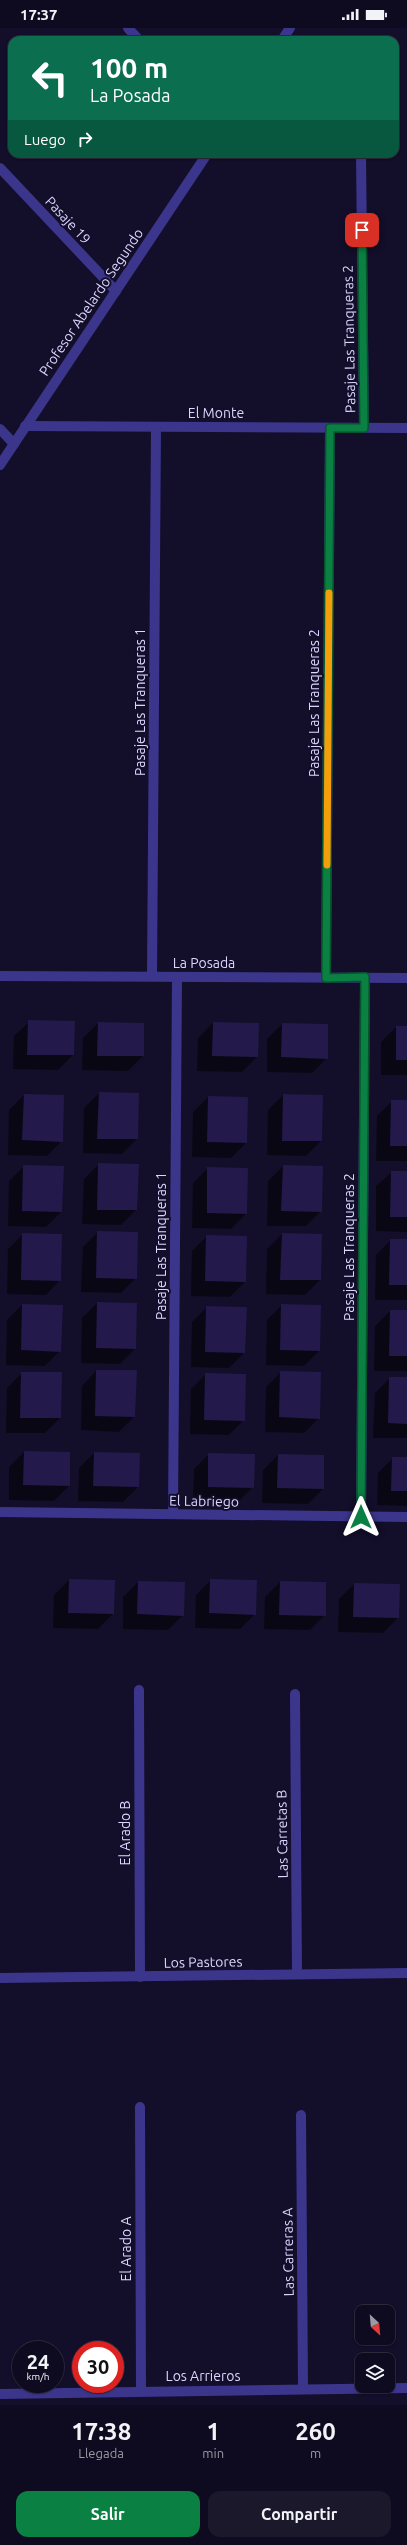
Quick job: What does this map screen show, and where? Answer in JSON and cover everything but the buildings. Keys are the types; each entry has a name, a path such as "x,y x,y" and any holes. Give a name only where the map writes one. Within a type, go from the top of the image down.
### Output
{"street":[{"path":"128,28 135,36"},
{"name":"Profesor Abelardo Segundo","path":"0,465 203,158"},
{"name":"Pasaje Las Tranqueras 2","path":"361,158 364,428"},
{"name":"Pasaje 19","path":"0,168 116,291"},
{"name":"El Monte","path":"25,426 407,428"},
{"name":"Pasaje Las Tranqueras 1","path":"152,976 156,427"},
{"name":"Pasaje Las Tranqueras 2","path":"326,978 330,428"},
{"path":"0,429 14,444"},
{"name":"La Posada","path":"0,976 407,978"},
{"name":"Pasaje Las Tranqueras 1","path":"173,1514 177,977"},
{"name":"Pasaje Las Tranqueras 2","path":"361,1517 365,977"},
{"name":"El Labriego","path":"0,1512 407,1517"},
{"name":"El Arado B","path":"139,1690 140,1977"},
{"name":"Las Carretas B","path":"295,1694 297,1974"},
{"name":"Los Pastores","path":"0,1978 407,1973"},
{"name":"El Arado A","path":"140,2107 140,2391"},
{"name":"Las Carreras A","path":"301,2115 303,2389"},
{"name":"Los Arrieros","path":"0,2394 407,2388"}],"slow traffic":[{"path":"327,865 329,593"}],"route":[{"path":"361,1517 365,977 326,978 330,428 364,428 362,230"}]}
